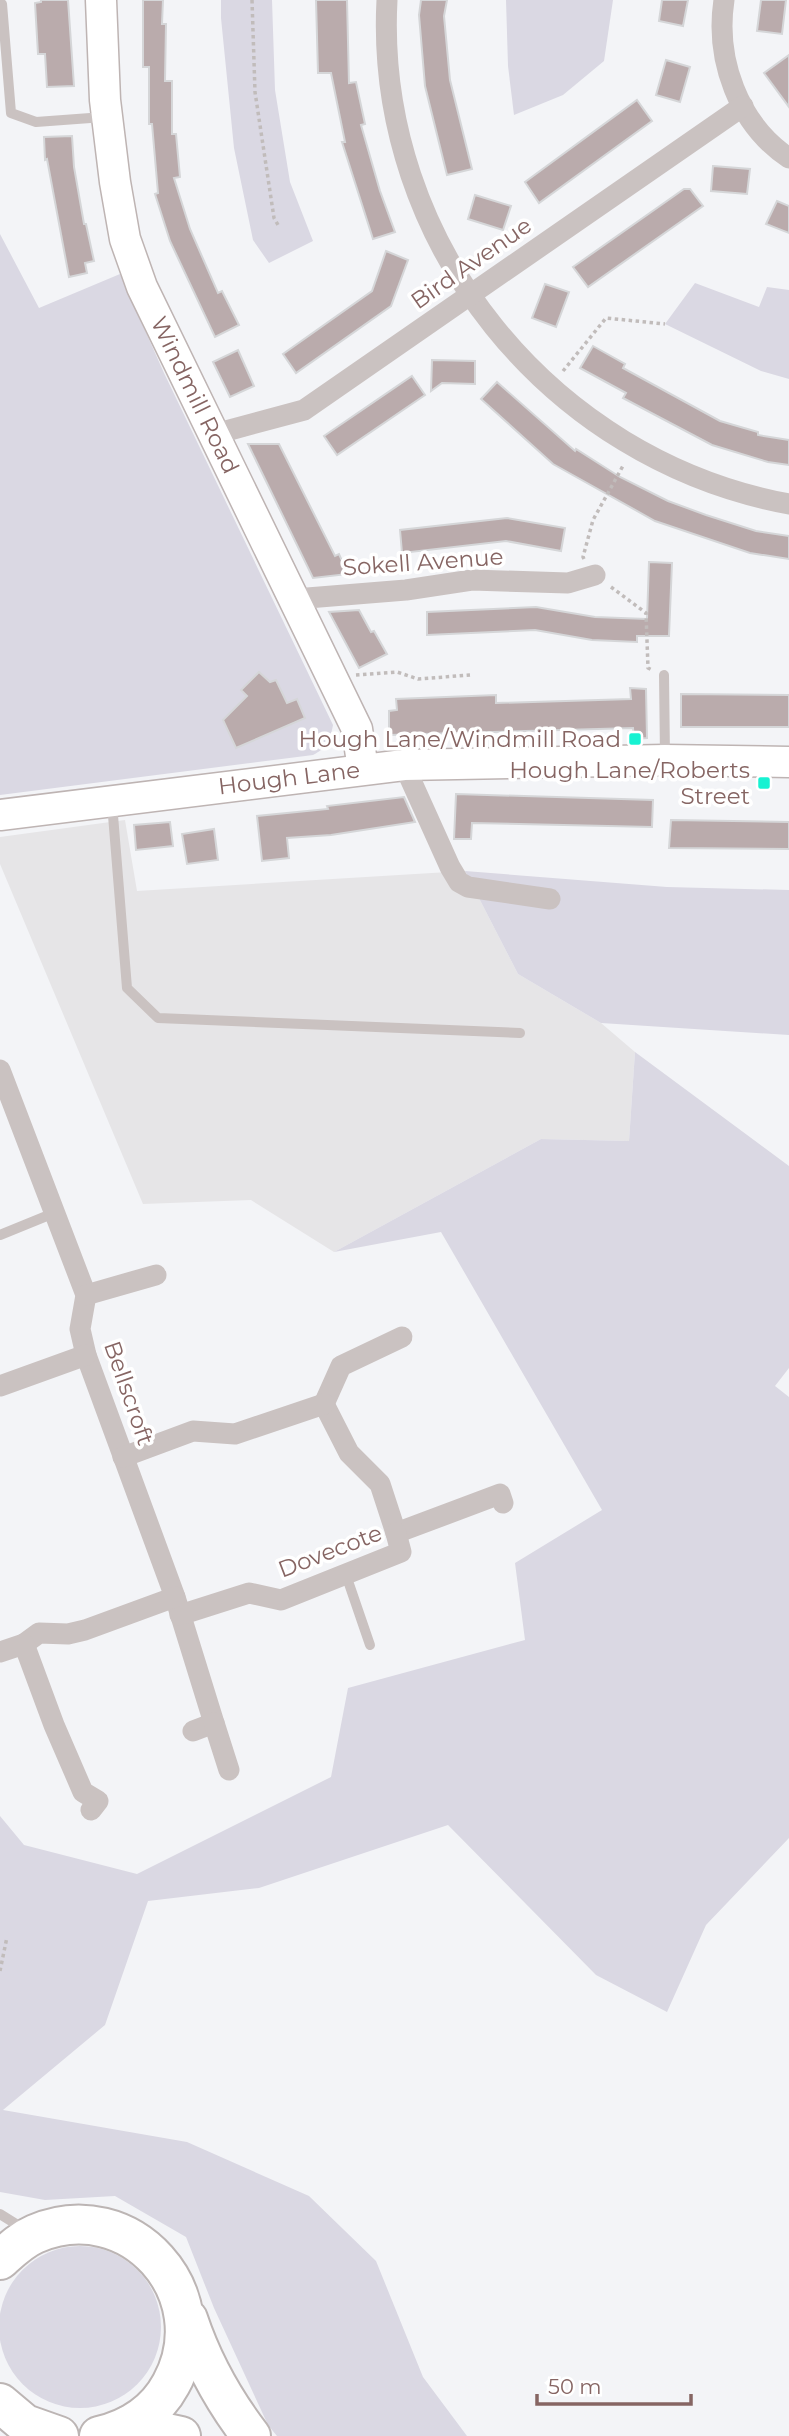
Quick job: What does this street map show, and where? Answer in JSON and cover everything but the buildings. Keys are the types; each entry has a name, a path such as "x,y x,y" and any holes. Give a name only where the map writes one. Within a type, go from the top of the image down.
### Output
{"highway":[{"path":"10,2239 59,2227 85,2225 110,2230 134,2240 155,2256 170,2277 196,2343 218,2386 251,2436"},
{"path":"114,2432 150,2411 166,2393 178,2372 184,2349 185,2324 181,2301"},
{"path":"114,2432 181,2436"}],"street":[{"name":"Windmill Road","path":"101,0 107,117 125,239 142,287 357,729 363,769"},
{"path":"387,0 389,70 396,119 406,160 441,244 470,296 505,342 551,387 634,447 694,477 738,492 789,504"},
{"path":"724,0 721,19 724,55 734,89 761,133 789,158"},
{"name":"Bird Avenue","path":"215,434 304,410 743,106"},
{"name":"Sokell Avenue","path":"295,599 406,590 472,580 568,583 595,575"},
{"name":"Hough Lane","path":"0,815 404,765 666,760 789,762"},
{"path":"404,765 459,882 478,889 550,899"},
{"path":"0,1070 86,1295 156,1275"},
{"name":"Bellscroft","path":"86,1295 80,1329 86,1355 177,1606 229,1770"},
{"path":"123,1457 193,1431 235,1434 324,1404 341,1366 402,1337"},
{"path":"0,1386 86,1355"},
{"name":"Dovecote","path":"0,1652 24,1644 38,1633 68,1634 177,1606 249,1593 281,1600 401,1552 380,1484 349,1453 324,1404"},
{"name":"Dovecote","path":"396,1534 500,1494 503,1503"},
{"path":"24,1644 54,1725 83,1792 98,1801 91,1810"},
{"path":"193,1731 214,1723"}],"lane":[{"path":"2,4 11,113 36,122 107,117"},
{"path":"664,676 666,760"},
{"path":"112,801 127,988 158,1018 520,1033"},
{"path":"0,1235 54,1213"},
{"path":"346,1575 370,1646"}],"path":[{"path":"252,0 255,92 274,218 278,225"},
{"path":"551,387 606,317 665,324"},
{"path":"634,447 593,520 583,557 595,575 646,613 648,668 664,676"},
{"path":"333,677 397,672 418,679 470,675"},
{"path":"0,1971 7,1937"}],"shaded area":[{"path":"221,0 272,0 275,90 290,182 313,241 269,263 253,240 234,148"},
{"path":"506,0 613,0 604,61 563,95 514,115 508,66"},
{"path":"0,234 39,308 120,274 164,373 333,725 331,735 322,750 313,755 0,795"},
{"path":"695,283 759,307 767,287 789,290 789,379 761,371 665,324"},
{"path":"125,820 137,891 465,871 518,974 601,1023 635,1052 629,1141 541,1139 334,1252 251,1200 143,1204 0,864 0,837"},
{"path":"465,871 667,887 789,890 789,1035 601,1023 518,974"},
{"path":"635,1052 789,1166 789,1368 775,1386 789,1397 789,1838 706,1925 667,2012 596,1975 448,1825 259,1888 148,1901 105,2025 3,2110 187,2142 309,2196 376,2261 423,2377 467,2436 277,2436 268,2425 214,2308 186,2237 115,2196 45,2200 0,2192 0,1816 24,1845 137,1874 331,1777 348,1688 525,1640 515,1563 602,1510 441,1232 334,1252 541,1139 629,1141"},
{"path":"80,2246 111,2253 137,2270 154,2296 161,2327 154,2358 137,2384 111,2401 80,2408 49,2401 23,2384 6,2358 -1,2327 6,2296 23,2270 49,2253"}],"place":[{"name":"Hough Lane/Windmill Road","path":"635,739"},
{"name":"Hough Lane/Roberts Street","path":"764,783"}]}
